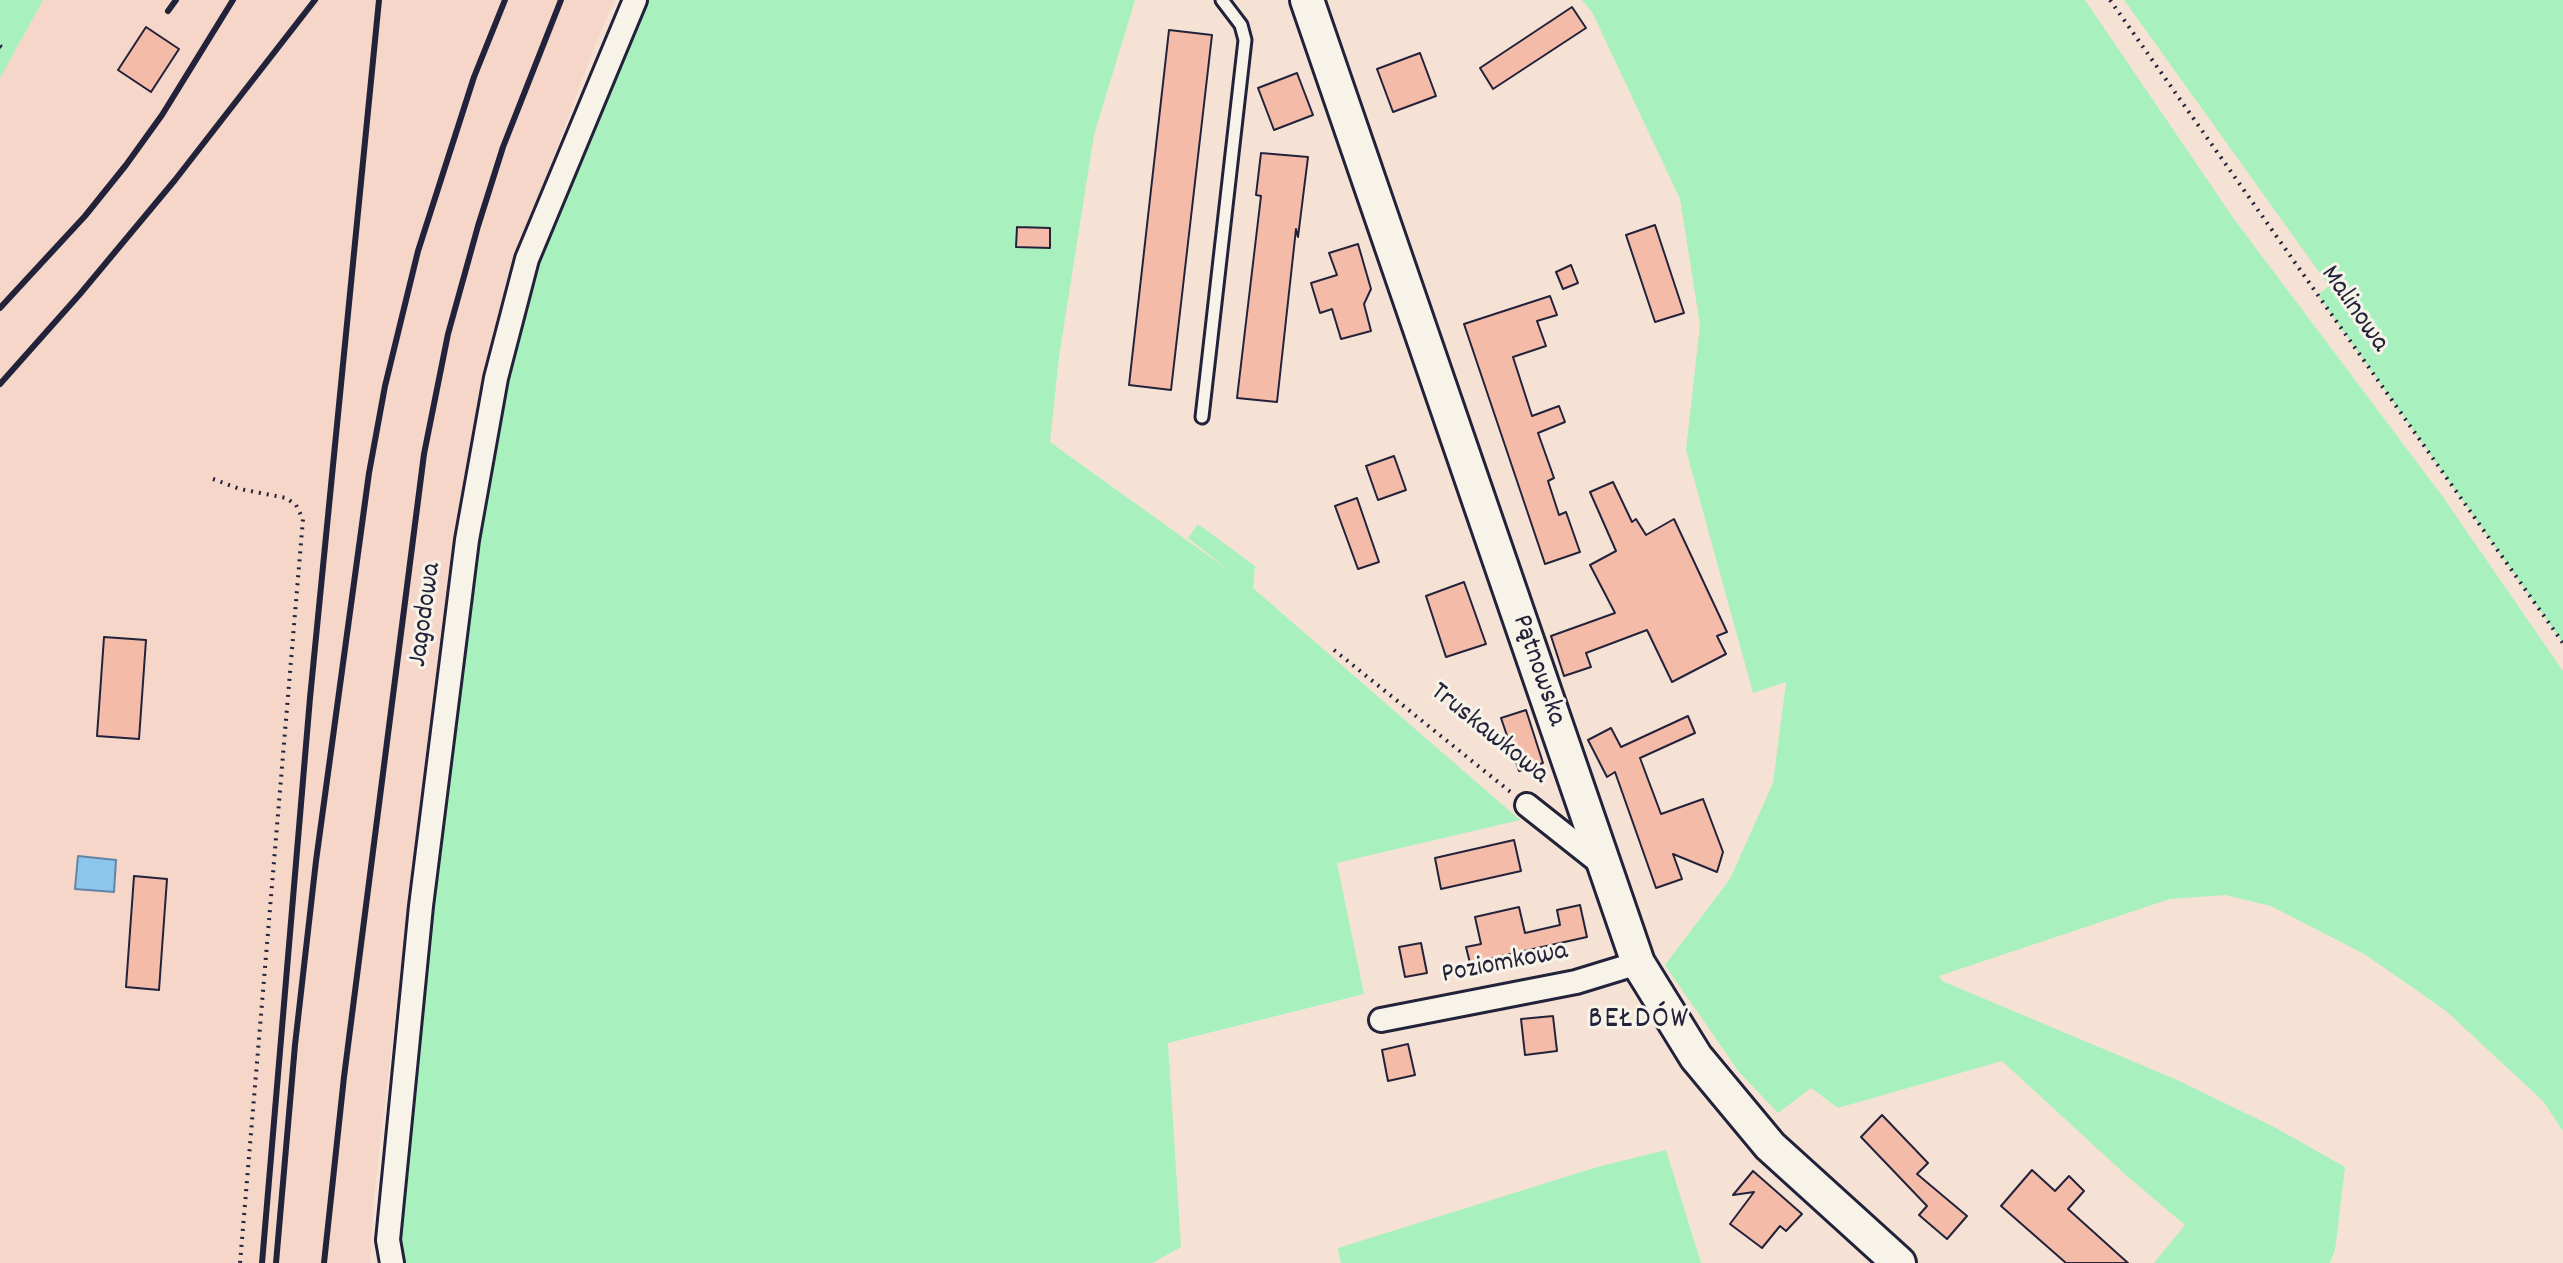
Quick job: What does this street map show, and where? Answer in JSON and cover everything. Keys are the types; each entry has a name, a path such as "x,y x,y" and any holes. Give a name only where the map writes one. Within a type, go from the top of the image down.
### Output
{"street":[{"name":"Jagodowa","path":"392,1263 388,1240 421,906 467,540 496,378 527,259 635,0"},
{"name":"Pątnowska","path":"1307,0 1638,963 1696,1057 1770,1146 1899,1263"},
{"name":"Truskawkowa","path":"1527,805 1605,867"},
{"name":"Poziomkowa","path":"1381,1020 1576,982 1638,963"}],"lane":[{"path":"1202,417 1245,40 1241,25 1222,0"}],"path":[{"name":"Malinowa","path":"2110,0 2563,643"},
{"path":"213,479 240,489 286,498 296,505 303,519 240,1263"},
{"name":"Truskawkowa","path":"1334,650 1527,805"}],"shaded area":[{"path":"43,0 615,0 541,190 500,329 455,567 419,813 373,1205 370,1263 0,1263 0,78"}],"green space":[{"path":"0,0 43,0 0,78"},
{"path":"644,0 1135,0 1094,135 1059,357 1050,442 1231,572 1188,538 1198,524 1255,566 1253,588 1520,820 1337,863 1364,994 1168,1043 1181,1247 1152,1263 403,1263 399,1245 448,752 486,482 507,371 535,263"},
{"path":"1582,0 2085,0 2234,219 2443,497 2563,671 2563,1131 2543,1101 2446,1011 2366,955 2271,906 2225,895 2170,899 1939,976 1942,981 2175,1079 2276,1128 2345,1167 2335,1250 2330,1263 2154,1263 2185,1225 2002,1061 1838,1108 1811,1088 1778,1113 1739,1072 1665,965 1730,879 1773,783 1786,682 1753,693 1686,450 1700,325 1680,199 1592,12"},
{"path":"2124,0 2563,0 2563,643 2318,295 2329,286"},
{"path":"1666,1150 1701,1263 1341,1263 1338,1248 1597,1167"}],"water":[{"path":"78,856 116,860 114,892 75,889"}],"building":[{"path":"1572,7 1586,28 1493,89 1480,68"},
{"path":"146,27 179,49 151,92 118,70"},
{"path":"1169,30 1212,35 1171,390 1129,385"},
{"path":"1420,53 1436,96 1393,112 1377,69"},
{"path":"1297,73 1313,115 1274,130 1258,88"},
{"path":"1261,153 1308,157 1298,237 1296,229 1277,402 1237,398 1261,196 1256,195"},
{"path":"1655,225 1684,313 1655,322 1626,235"},
{"path":"1017,227 1050,228 1050,248 1016,247"},
{"path":"1358,244 1371,289 1364,304 1371,331 1341,339 1332,309 1320,313 1311,283 1337,275 1329,253"},
{"path":"1571,265 1578,283 1563,289 1556,272"},
{"path":"1550,296 1557,315 1537,321 1546,346 1513,357 1532,416 1559,406 1565,422 1538,433 1554,478 1548,481 1559,515 1566,512 1580,552 1545,564 1464,324"},
{"path":"1394,456 1406,490 1378,500 1366,466"},
{"path":"1613,482 1632,522 1636,519 1646,535 1674,519 1727,632 1717,636 1726,654 1672,682 1647,630 1586,653 1591,667 1564,676 1551,636 1615,613 1590,565 1616,551 1590,492"},
{"path":"1357,498 1379,562 1358,569 1335,506"},
{"path":"1464,582 1486,644 1446,657 1426,596"},
{"path":"104,637 146,640 139,739 97,736"},
{"path":"1526,710 1543,763 1519,771 1501,718"},
{"path":"1688,716 1695,733 1640,758 1661,814 1703,799 1723,852 1717,872 1673,854 1682,879 1656,888 1615,772 1607,777 1588,740 1611,728 1621,747"},
{"path":"1514,840 1521,871 1441,889 1435,858"},
{"path":"134,876 167,879 159,990 126,987"},
{"path":"1580,905 1587,937 1470,963 1466,947 1481,944 1475,917 1519,907 1525,933 1560,925 1557,910"},
{"path":"1421,943 1427,973 1405,977 1399,947"},
{"path":"1553,1016 1557,1051 1525,1055 1521,1019"},
{"path":"1408,1044 1415,1075 1388,1081 1382,1050"},
{"path":"1882,1115 1928,1163 1917,1174 1967,1216 1947,1239 1919,1215 1927,1206 1861,1137"},
{"path":"2032,1170 2055,1191 2069,1176 2084,1191 2068,1209 2128,1263 2066,1263 2001,1206"},
{"path":"1753,1171 1802,1214 1786,1231 1780,1226 1762,1248 1730,1224 1754,1192 1733,1195"}],"railway":[{"path":"168,11 176,0"},
{"path":"0,308 85,216 126,165 162,115 233,0"},
{"path":"0,384 175,180 315,0"},
{"path":"262,1263 310,698 379,0"},
{"path":"276,1263 295,1045 316,861 369,473 385,386 418,251 474,77 505,0"},
{"path":"324,1263 344,1077 424,454 448,334 478,226 503,147 561,0"}],"district":[{"name":"BEŁDÓW","path":"1639,1022"}]}
